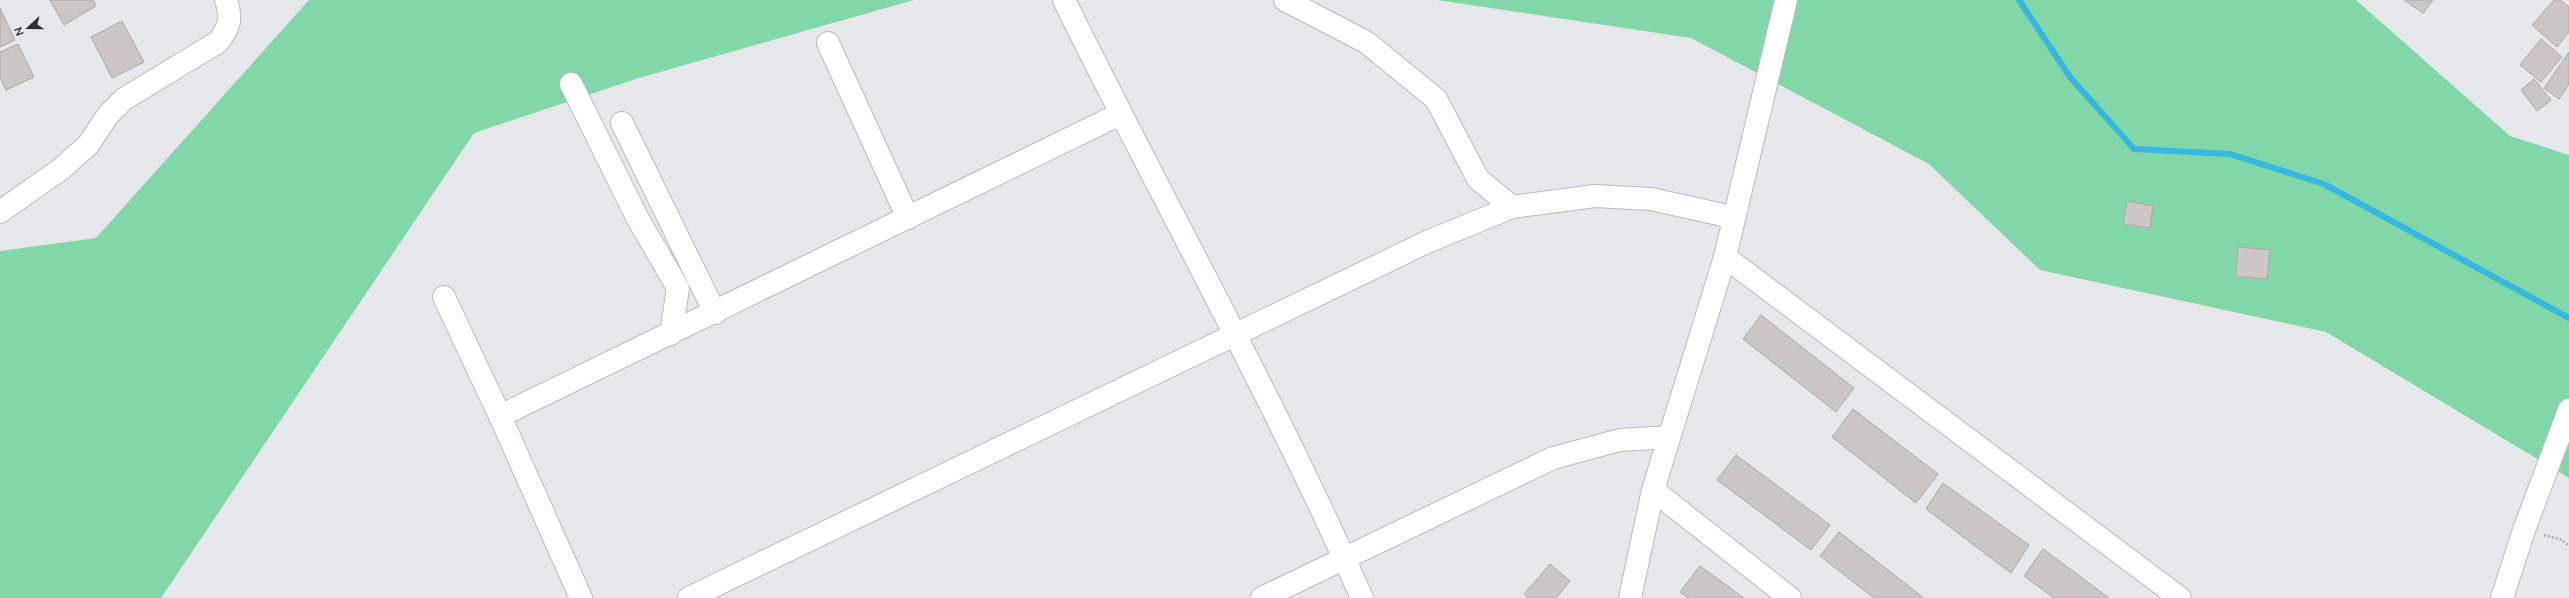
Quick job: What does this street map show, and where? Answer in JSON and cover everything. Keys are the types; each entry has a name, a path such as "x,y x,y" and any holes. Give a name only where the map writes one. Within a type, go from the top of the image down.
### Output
{"street":[{"path":"0,212 61,169 88,145 108,115 124,99 218,42 228,30 231,14 226,0"},
{"path":"1064,0 1120,114 1234,335 1345,558 1362,598"},
{"path":"1285,0 1366,42 1436,99 1478,179 1512,207"},
{"path":"1630,598 1653,490 1725,257 1732,217 1786,0"},
{"path":"828,43 908,218"},
{"path":"571,84 638,218 678,288 671,334"},
{"path":"500,416 715,313 1120,114"},
{"path":"622,123 715,313"},
{"path":"689,598 1427,242 1512,207 1595,196 1651,199 1732,217"},
{"path":"1725,257 2180,598"},
{"path":"444,297 500,416 581,598"},
{"path":"2502,598 2524,530 2569,410"},
{"path":"1262,598 1553,458 1620,440 1669,437"},
{"path":"1653,490 1790,598"}],"path":[{"path":"2524,530 2562,540 2569,546"}],"green space":[{"path":"309,0 914,0 639,78 474,133 161,598 0,598 0,251 96,238"},
{"path":"1437,0 2356,0 2510,136 2569,155 2569,478 2326,332 2040,270 1929,164 1691,38"}],"building":[{"path":"50,0 93,0 96,6 64,25"},
{"path":"2404,0 2433,0 2423,13"},
{"path":"2554,0 2560,0 2569,7 2569,32 2557,47 2532,25"},
{"path":"0,8 15,40 0,47"},
{"path":"122,21 144,62 112,78 91,37"},
{"path":"2541,39 2562,57 2541,82 2520,65"},
{"path":"18,44 34,77 6,90 0,77 0,52"},
{"path":"2569,52 2569,84 2559,99 2544,88"},
{"path":"2534,79 2551,100 2537,111 2521,90"},
{"path":"2127,201 2153,206 2150,228 2123,224"},
{"path":"2238,247 2270,250 2267,279 2236,276"},
{"path":"1761,315 1854,388 1836,412 1743,339"},
{"path":"1853,409 1938,474 1916,503 1832,437"},
{"path":"1736,455 1830,525 1811,550 1717,480"},
{"path":"1943,483 2029,545 2011,573 1926,509"},
{"path":"1839,532 1924,598 1874,598 1820,556"},
{"path":"2043,549 2109,598 2054,598 2024,576"},
{"path":"1550,564 1570,581 1556,598 1528,598 1524,594"},
{"path":"1700,566 1744,598 1689,598 1680,592"}],"waterway":[{"path":"2019,0 2070,77 2134,149 2230,154 2324,184 2569,318"}]}
